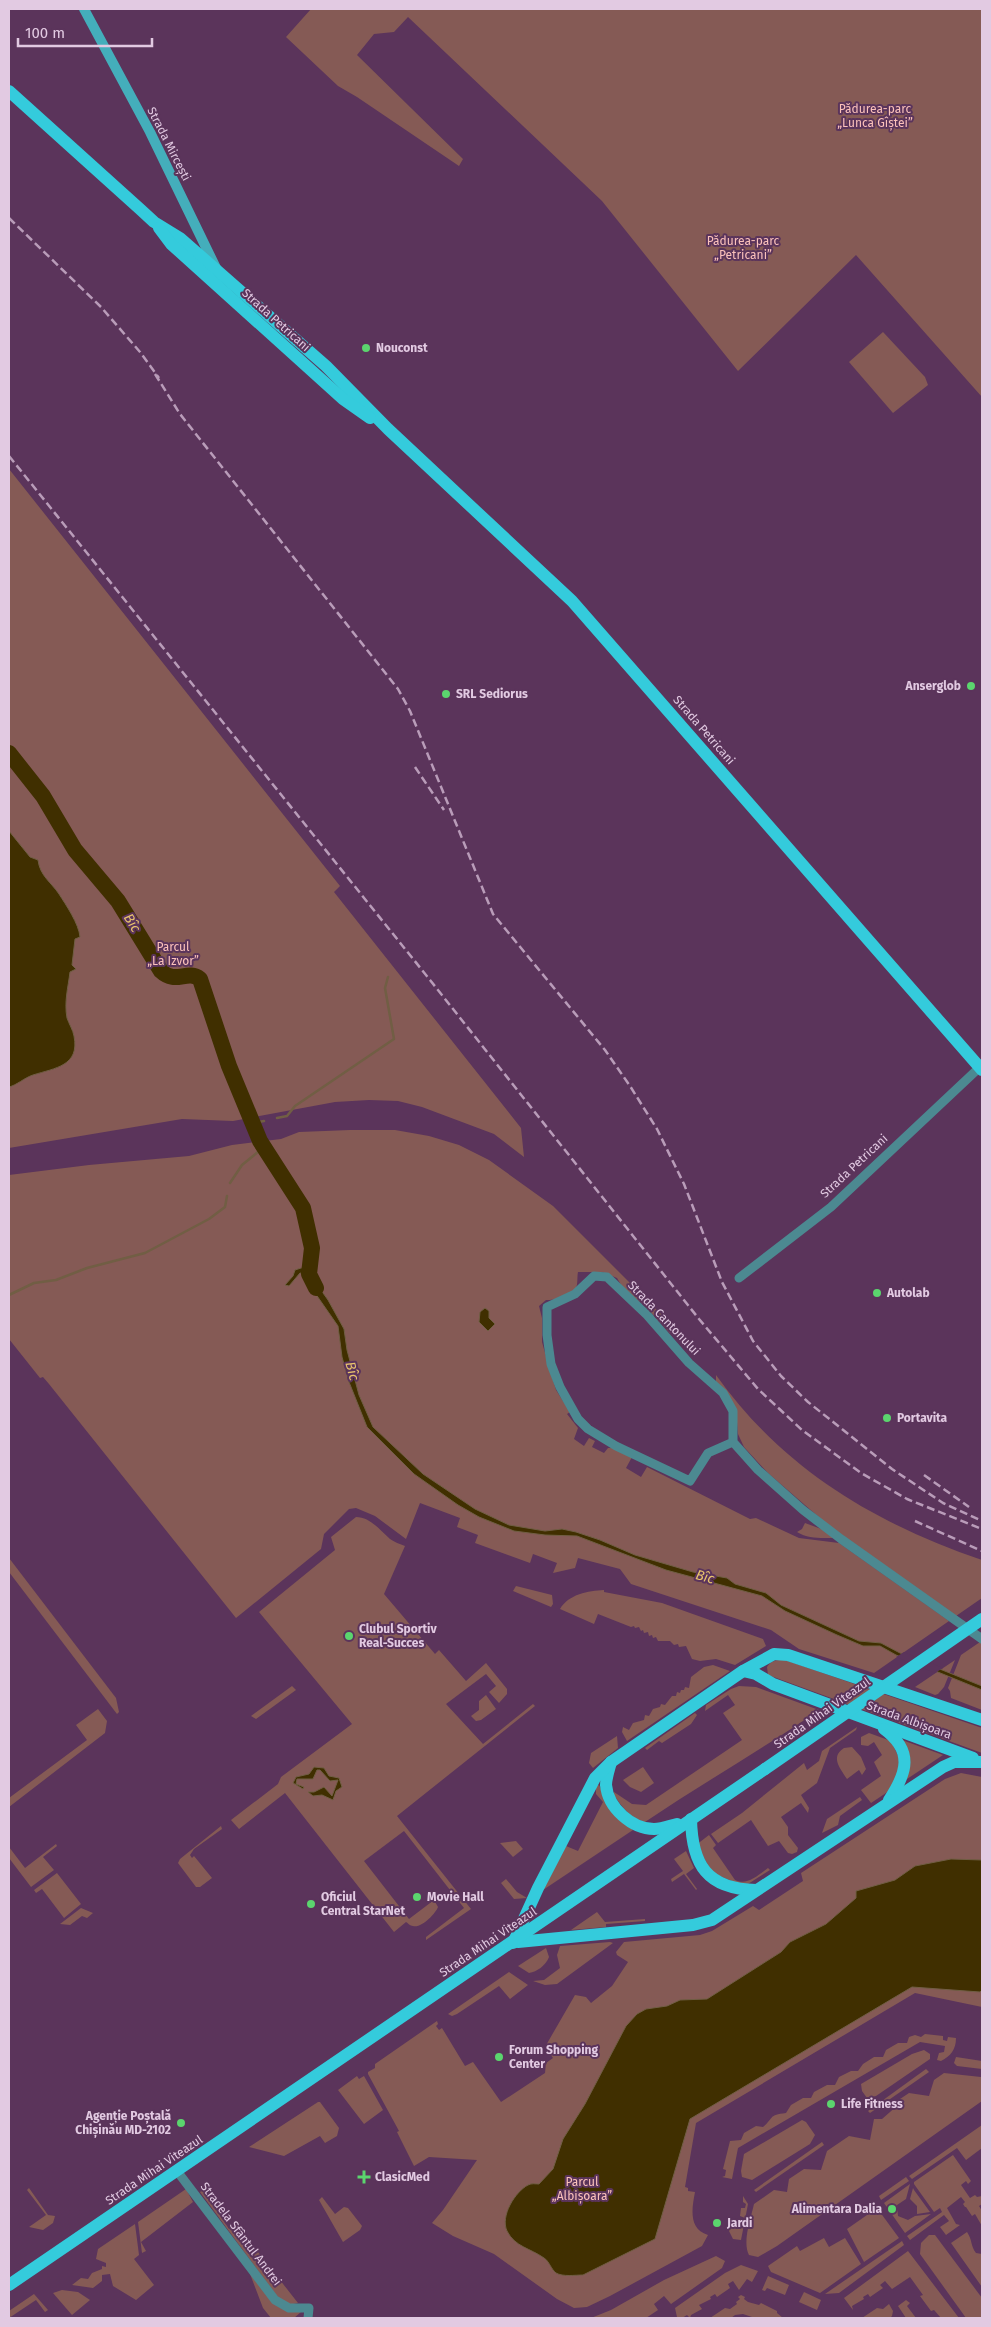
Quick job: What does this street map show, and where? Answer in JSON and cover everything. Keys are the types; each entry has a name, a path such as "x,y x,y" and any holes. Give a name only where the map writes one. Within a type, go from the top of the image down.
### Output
{"main road":[{"name":"Strada Mircești","path":"84,9 150,132 226,294"},
{"name":"Strada Petricani","path":"9,91 154,222 171,244 342,399 388,429"},
{"name":"Strada Petricani","path":"154,222 180,238 326,366 388,429 572,601 981,1069"},
{"name":"Strada Mihai Viteazul","path":"9,2285 513,1942 982,1619"},
{"name":"Strada Albișoara","path":"513,1942 538,1888 595,1778 611,1762 743,1671 774,1654 786,1654 982,1720"},
{"name":"Strada Albișoara","path":"743,1671 756,1674 773,1684 982,1762"},
{"path":"728,1682 750,1681 773,1684"},
{"path":"874,1722 894,1736 905,1756 902,1778 888,1802"},
{"path":"611,1762 606,1780 608,1794 613,1805 628,1821 637,1826 653,1829 691,1819 692,1842 700,1866 723,1885 738,1890 756,1890"},
{"path":"513,1942 534,1938 693,1925 712,1920 943,1767 954,1762 982,1762"}],"street":[{"name":"Strada Petricani","path":"739,1278 831,1207 981,1069"},
{"name":"Strada Cantonului","path":"594,1276 606,1277 647,1316 689,1363 723,1394 733,1411 733,1442 708,1453 690,1481 616,1446 588,1430 570,1405 553,1370 547,1335 547,1307 575,1294 594,1276"},
{"path":"733,1442 758,1470 803,1510 948,1616 982,1638"},
{"name":"Stradela Sfântul Andrei","path":"177,2171 275,2300 289,2308 309,2308 308,2318"}],"green space":[{"path":"311,9 982,9 982,397 856,255 738,371 602,201 408,17 394,32 374,34 357,55 463,159 459,166 338,86 286,37"},
{"path":"883,332 925,377 928,385 893,413 849,362"},
{"name":"Parcul „La Izvor”","path":"9,469 340,886 334,892 521,1128 524,1157 494,1134 422,1107 398,1101 369,1100 335,1102 233,1121 182,1119 9,1148"},
{"path":"395,1130 429,1136 459,1145 489,1160 553,1206 675,1328 670,1333 643,1304 624,1290 617,1278 602,1272 578,1272 577,1286 574,1291 554,1300 546,1300 539,1306 542,1318 542,1342 556,1390 570,1412 567,1414 578,1428 574,1439 584,1446 589,1438 595,1441 592,1447 604,1453 608,1448 612,1448 632,1457 626,1468 641,1477 647,1467 750,1519 756,1518 799,1538 839,1543 949,1621 874,1673 799,1649 771,1630 631,1584 620,1569 578,1558 575,1568 553,1573 557,1563 533,1554 530,1563 475,1543 478,1535 457,1527 460,1518 420,1503 406,1539 375,1516 356,1508 349,1509 324,1534 321,1549 236,1618 49,1384 43,1377 40,1378 9,1339 9,1175 89,1165 189,1156 232,1145 281,1139 299,1132"},
{"path":"716,1375 742,1408 771,1438 801,1465 834,1489 904,1529 982,1560 982,1598 956,1616 828,1525 768,1473 744,1447 738,1434 736,1410 716,1384"},
{"path":"356,1517 366,1519 390,1539 405,1546 384,1594 435,1654 439,1650 466,1681 486,1663 507,1689 507,1694 499,1703 489,1692 496,1686 486,1674 446,1704 483,1744 533,1704 535,1706 397,1816 471,1909 426,1940 426,1937 464,1908 404,1831 364,1861 409,1919 434,1900 438,1907 424,1923 412,1926 406,1922 394,1932 285,1793 239,1829 231,1820 278,1784 281,1777 352,1724 259,1612 335,1550 331,1537"},
{"path":"805,1523 824,1530 833,1538 810,1537 797,1532 802,1529"},
{"path":"9,1558 116,1698 119,1712 117,1714 9,1572"},
{"path":"516,1586 552,1595 553,1604 551,1607 513,1591"},
{"path":"604,1590 604,1592 662,1603 763,1639 766,1646 735,1665 716,1659 700,1661 692,1659 686,1646 679,1647 678,1644 674,1645 670,1641 658,1641 656,1637 649,1636 648,1632 644,1633 643,1630 641,1631 639,1627 631,1627 598,1614 594,1624 560,1609 568,1600 585,1592"},
{"path":"980,1642 982,1643 982,1710 951,1698 948,1688 961,1655"},
{"path":"777,1660 785,1660 982,1728 982,1753 768,1675 767,1667 770,1663"},
{"path":"955,1660 944,1687 938,1694 935,1695 915,1687"},
{"path":"713,1665 730,1671 627,1741 622,1732 623,1727 629,1730 633,1723 644,1720 645,1715 649,1716 653,1709 660,1707 661,1704 665,1705 672,1696 676,1696 677,1692 680,1693 685,1687 689,1688 691,1677 704,1667"},
{"path":"292,1686 296,1690 256,1719 251,1716"},
{"path":"739,1686 756,1687 819,1710 645,1822 630,1815 613,1794 614,1792 632,1804 646,1805 742,1740 723,1713 735,1705 728,1695 705,1711 706,1705"},
{"path":"486,1695 496,1709 481,1720 476,1721 471,1716 479,1710 479,1701"},
{"path":"98,1709 107,1721 105,1733 9,1807 9,1798 87,1740 76,1725"},
{"path":"695,1713 697,1715 691,1724 662,1743 659,1741 647,1750 645,1748"},
{"path":"857,1727 856,1730 830,1748 817,1783 801,1795 809,1808 808,1813 801,1803 781,1817 788,1827 788,1835 798,1848 797,1852 788,1853 779,1841 768,1846 751,1820 718,1843 711,1834 742,1813 804,1763 807,1770 819,1761 822,1751"},
{"path":"869,1733 891,1741 901,1762 892,1789 871,1803 861,1790 881,1776 874,1762 882,1755 874,1742 868,1746 861,1745 861,1737"},
{"path":"617,1736 618,1748 593,1768 589,1763 591,1753"},
{"path":"902,1740 943,1755 907,1779"},
{"path":"852,1747 861,1757 866,1769 862,1775 859,1770 847,1779 839,1767 837,1759 840,1751 844,1748"},
{"path":"643,1767 654,1783 641,1792 630,1787 623,1780"},
{"name":"Parcul „Albișoara”","path":"961,1773 982,1777 982,2007 915,1993 696,2123 685,2187 688,2188 688,2191 695,2192 693,2205 694,2223 697,2228 708,2235 702,2246 610,2296 587,2307 574,2308 557,2299 494,2254 453,2236 432,2223 477,2160 429,2157 414,2166 397,2132 399,2131 368,2074 368,2072 375,2068 375,2064 437,2021 438,2024 436,2026 439,2030 442,2028 465,2066 473,2062 501,2102 545,2073 546,2063 553,2058 545,2047 575,1995 586,1997 591,2003 612,1986 628,1962 617,1955 616,1952 624,1942 700,1935 712,1931 753,1906 759,1910 803,1881 801,1873 945,1779"},
{"path":"599,1785 615,1815 633,1830 543,1890 566,1846 578,1851 603,1802 596,1794 596,1786"},
{"path":"860,1797 862,1800 840,1816 838,1825 822,1833 827,1819"},
{"path":"221,1826 222,1829 194,1849 190,1855 192,1858 194,1856 212,1878 200,1887 196,1887 178,1863 180,1859"},
{"path":"709,1835 716,1845 713,1848 735,1880 748,1881 768,1868 770,1870 748,1884 741,1885 713,1873 696,1845"},
{"path":"516,1841 523,1849 513,1857 500,1843"},
{"path":"56,1844 57,1846 43,1857 54,1870 31,1887 9,1858 9,1847 25,1868"},
{"path":"686,1851 694,1868 686,1874 696,1890 684,1874 672,1882 671,1879 683,1871 674,1859"},
{"path":"57,1873 81,1904 64,1918 42,1889 36,1893 34,1890"},
{"path":"506,1879 517,1892 527,1898 514,1899 501,1883"},
{"path":"81,1908 93,1913 87,1918 82,1916 70,1925 60,1924"},
{"path":"597,1912 605,1922 645,1919 645,1921 606,1924 606,1927 571,1930"},
{"path":"613,1943 557,1984 545,1985 533,1981 544,1980 560,1968 557,1955 560,1946"},
{"path":"546,1948 549,1957 546,1963 538,1970 529,1973 518,1966"},
{"path":"509,1972 528,1985 510,1999 499,1986 457,2014 452,2016 448,2014"},
{"path":"925,2034 943,2036 943,2040 947,2041 948,2037 956,2038 955,2046 948,2057 941,2061 937,2060 939,2053 944,2052 945,2046 920,2042 738,2148 732,2179 722,2177 725,2176 726,2170 723,2169 730,2141 741,2140 744,2133 756,2126 763,2127 774,2116 786,2113 791,2105 803,2098 811,2098 814,2092 827,2085 835,2085 839,2077 851,2071 858,2071 863,2064 874,2057 883,2057 886,2050 898,2043 907,2043 909,2037 915,2035 921,2037"},
{"path":"924,2050 930,2054 930,2059 876,2096 867,2098 862,2091 861,2084 912,2054"},
{"path":"956,2057 982,2061 982,2069 957,2066 954,2063"},
{"path":"926,2069 929,2072 870,2113 868,2111"},
{"path":"944,2073 981,2077 982,2101 777,2246 758,2257 749,2255 746,2244 754,2204 774,2190 787,2192 789,2179 804,2169 821,2170 827,2151 849,2136 870,2140 874,2119 882,2119 898,2105 900,2099 909,2093 929,2096 934,2080"},
{"path":"357,2076 359,2079 364,2076 383,2110 364,2124 338,2090"},
{"path":"320,2102 339,2128 337,2136 325,2143 320,2136 284,2156 249,2147"},
{"path":"802,2120 806,2122 815,2135 810,2144 752,2180 742,2177 741,2171 744,2154"},
{"path":"982,2125 982,2148 966,2160 957,2148 912,2179 909,2176"},
{"path":"822,2142 824,2145 756,2192 754,2190"},
{"path":"953,2155 971,2181 968,2184 966,2181 961,2185 970,2198 975,2195 977,2197 982,2196 982,2204 979,2206 982,2211 982,2226 975,2214 972,2216 965,2207 963,2204 965,2202 961,2197 947,2208 956,2224 960,2225 946,2235 940,2227 949,2221 944,2215 910,2240 907,2236 942,2212 940,2208 934,2212 914,2182"},
{"path":"906,2177 909,2181 881,2200 879,2196"},
{"path":"910,2184 906,2199 897,2205 898,2216 908,2220 915,2216 931,2214 905,2233 884,2203"},
{"path":"29,2188 48,2215 55,2216 53,2223 43,2230 29,2227 46,2215 27,2190"},
{"path":"913,2188 930,2212 917,2214 917,2206 910,2199"},
{"path":"186,2189 193,2202 141,2242 146,2251 142,2253 138,2222"},
{"path":"203,2190 229,2229 236,2224 298,2303 289,2305 279,2299 200,2192"},
{"path":"743,2196 748,2204 741,2240 733,2239 729,2231 730,2226 742,2228 745,2218 740,2216 741,2208 745,2208 746,2204 743,2202"},
{"path":"322,2197 335,2214 344,2207 348,2208 362,2226 360,2230 343,2242 319,2200"},
{"path":"877,2208 899,2238 864,2262 847,2229"},
{"path":"135,2224 139,2255 134,2259 154,2285 136,2300 113,2286 110,2274 102,2275 102,2281 93,2288 72,2285 81,2278 88,2279 92,2273 102,2269 102,2266 106,2267 106,2263 96,2259 98,2249"},
{"path":"967,2232 976,2253 982,2254 982,2287 951,2243"},
{"path":"929,2235 935,2235 982,2298 982,2318 966,2318 920,2254 921,2243"},
{"path":"824,2238 829,2247 845,2238 861,2264 820,2293 771,2272 768,2266 797,2246 800,2251"},
{"path":"902,2241 904,2245 839,2293 825,2294"},
{"path":"908,2251 959,2318 941,2318 934,2310 931,2311 920,2296 923,2295 910,2277 892,2289 885,2281 880,2285 883,2288 870,2297 868,2294 863,2297 864,2299 852,2306 853,2310 844,2298"},
{"path":"716,2256 725,2261 722,2268 671,2304 664,2296 654,2304 658,2310 646,2318 591,2318 611,2310 664,2280"},
{"path":"741,2265 758,2271 752,2282 747,2279 739,2290 733,2281 728,2284 730,2288 717,2297 715,2294 710,2297 711,2299 699,2305 702,2309 691,2315 690,2318 687,2315 682,2318 677,2317 675,2308 725,2273"},
{"path":"247,2266 263,2290 276,2303 291,2311 301,2312 294,2318 271,2318 263,2308"},
{"path":"768,2276 789,2285 785,2295 767,2288 765,2291 762,2290"},
{"path":"62,2290 78,2292 90,2300 72,2315 53,2293"},
{"path":"804,2292 821,2300 817,2310 799,2302"},
{"path":"34,2294 48,2310 45,2312 36,2300 9,2318 9,2311"},
{"path":"741,2295 748,2302 759,2305 761,2303 777,2311 783,2318 755,2318 743,2314 735,2315 731,2318 710,2318 725,2308 730,2309 737,2304 736,2302 740,2299 738,2297"},
{"path":"906,2300 910,2303 907,2306 916,2318 906,2318 898,2306"},
{"path":"889,2304 893,2311 890,2318 862,2318 877,2308 883,2309"}],"water":[{"path":"9,831 30,857 38,860 43,875 59,894 72,915 80,937 75,939 72,965 76,969 70,972 66,1001 67,1018 74,1036 75,1046 73,1054 64,1064 30,1076 9,1087"},
{"path":"309,1268 311,1276 328,1300 344,1329 347,1350 359,1395 373,1427 423,1474 475,1509 509,1525 545,1531 562,1529 576,1532 635,1555 693,1572 727,1578 735,1584 766,1593 781,1605 859,1641 881,1643 900,1653 982,1686 982,1690 896,1655 880,1646 863,1646 837,1635 785,1611 762,1596 666,1570 577,1536 545,1535 514,1531 479,1517 458,1505 414,1474 367,1427 349,1382 342,1357 338,1326 306,1280 304,1274 300,1273 289,1286 285,1285 293,1276 295,1270"},
{"path":"485,1308 489,1311 489,1318 495,1324 488,1331 479,1322 480,1312"},
{"path":"314,1767 324,1768 329,1776 339,1778 342,1787 336,1791 333,1800 322,1795 313,1796 308,1792 314,1792 324,1787 332,1796 338,1780 330,1781 320,1770 317,1770 313,1779 297,1779 296,1784 304,1787 303,1789 293,1783 296,1777 309,1774"},
{"path":"951,1859 982,1860 982,1990 980,1992 912,1987 690,2119 655,2239 583,2275 569,2276 556,2273 546,2259 514,2241 505,2225 510,2205 523,2188 531,2184 539,2184 553,2169 563,2139 585,2104 626,2026 637,2014 646,2009 667,2006 680,2000 707,1999 781,1952 790,1942 826,1924 856,1898 856,1891 895,1880 915,1866"}],"pier":[{"path":"904,1652 943,1668 935,1673 896,1657"}],"waterway":[{"name":"Bîc","path":"9,753 43,796 75,850 118,901 161,971 172,977 195,976 200,979 229,1066 260,1141 303,1208 312,1248 309,1274 316,1288"},
{"path":"277,1118 287,1116 295,1106 394,1039 385,988 388,977"},
{"path":"252,1123 264,1121"},
{"path":"230,1183 242,1165 264,1147"},
{"path":"9,1295 34,1283 56,1280 87,1268 145,1253 209,1219 225,1207 227,1196"}],"railway":[{"path":"9,218 101,307 140,352 159,378"},
{"path":"155,374 180,414 398,689 410,711 493,914 605,1050 657,1129 684,1184 722,1282 753,1341 781,1376 808,1402 892,1469 943,1503 982,1521"},
{"path":"9,456 430,980 699,1319 758,1389 802,1430 861,1473 907,1499 982,1529"},
{"path":"415,767 444,810"},
{"path":"924,1475 969,1507"},
{"path":"915,1521 982,1551"}],"place":[{"name":"Nouconst","path":"366,348"},
{"name":"Anserglob","path":"971,686"},
{"name":"SRL Sediorus","path":"446,694"},
{"name":"Autolab","path":"877,1293"},
{"name":"Portavita","path":"887,1418"},
{"name":"Clubul Sportiv Real-Succes","path":"349,1636"},
{"name":"Movie Hall","path":"417,1897"},
{"name":"Oficiul Central StarNet","path":"311,1904"},
{"name":"Forum Shopping Center","path":"499,2057"},
{"name":"Life Fitness","path":"831,2104"},
{"name":"Agenție Poștală Chișinău MD-2102","path":"181,2123"},
{"name":"ClasicMed","path":"364,2177"},
{"name":"Alimentara Dalia","path":"892,2209"},
{"name":"Jardi","path":"717,2223"}],"park label":[{"name":"Pădurea-parc „Lunca Gîștei”","path":"875,116"},
{"name":"Pădurea-parc „Petricani”","path":"743,248"}]}
